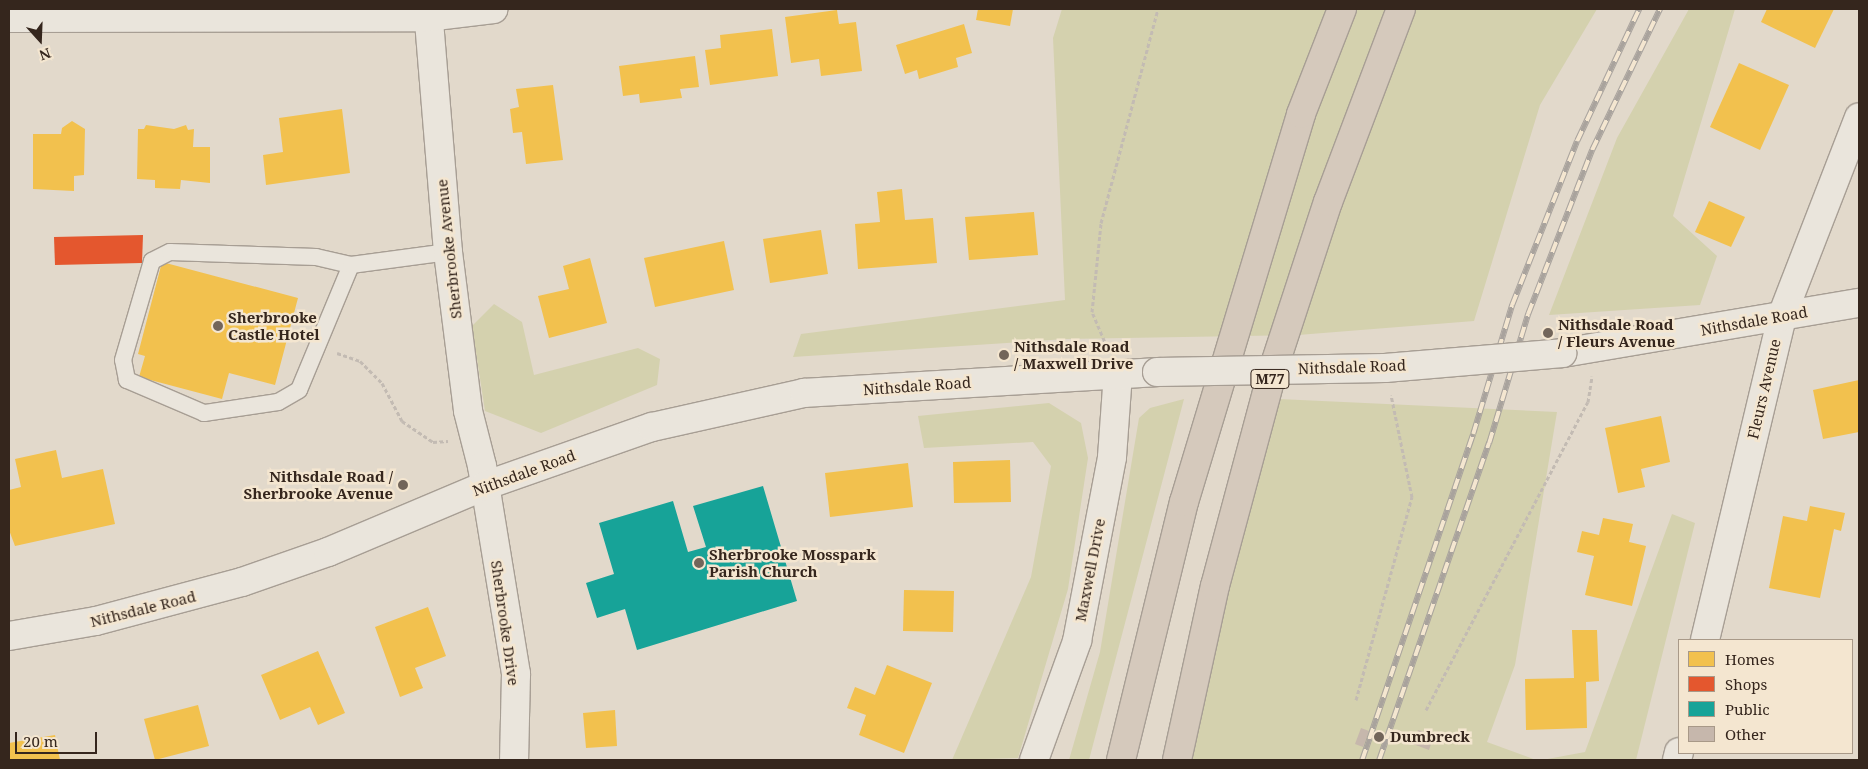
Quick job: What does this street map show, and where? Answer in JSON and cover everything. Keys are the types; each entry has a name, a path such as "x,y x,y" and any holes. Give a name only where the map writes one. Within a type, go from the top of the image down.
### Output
{"highway":[{"path":"1121,760 1184,502 1301,114 1342,9"},
{"name":"M77","path":"1177,760 1215,586 1264,399 1328,202 1401,9"}],"street":[{"path":"9,18 427,13 494,9"},
{"name":"Sherbrooke Avenue","path":"427,13 448,252 473,438 484,486"},
{"name":"Fleurs Avenue","path":"1705,639 1782,316 1859,117"},
{"name":"Nithsdale Road","path":"9,636 96,622 242,582 328,552 484,486 652,427 804,393 1156,372 1385,368 1562,353 1859,303"},
{"name":"Maxwell Drive","path":"1034,760 1077,641 1112,457 1118,374"},
{"name":"Sherbrooke Drive","path":"484,486 516,674 514,760"}],"lane":[{"path":"351,266 300,390 278,402 204,413 127,380 122,360 152,261 170,252 316,257 351,266 448,252"}],"path":[{"path":"1118,374 1092,312 1101,223 1158,9"},
{"path":"317,347 360,360 382,382 402,421 433,442 473,438"},
{"path":"1426,710 1588,402 1593,370"},
{"path":"1356,700 1412,497 1390,390"}],"shaded area":[{"path":"1062,9 1597,9 1540,105 1474,321 1298,335 1066,339 793,357 801,334 1065,300 1053,38"},
{"path":"1689,9 1735,9 1673,216 1717,256 1700,305 1549,315 1617,138"},
{"path":"494,304 522,322 534,375 638,348 660,359 657,385 541,433 485,411 472,326"},
{"path":"1184,399 1089,760 1069,760 1100,652 1139,418 1150,408"},
{"path":"1279,399 1557,412 1515,665 1487,742 1536,760 1187,760 1196,706"},
{"path":"1049,403 1081,423 1088,458 1068,589 1018,758 952,760 1031,577 1051,466 1033,442 924,448 918,416"},
{"path":"1672,514 1695,523 1636,760 1542,760 1585,752"}],"building: Homes":[{"path":"978,9 1013,9 1010,26 976,20"},
{"path":"1767,9 1834,9 1815,48 1761,22"},
{"path":"837,10 839,24 856,22 862,71 821,76 819,59 791,63 785,17"},
{"path":"964,24 972,53 956,58 958,67 919,79 917,70 905,74 896,45"},
{"path":"772,29 778,76 710,85 705,50 721,48 720,35"},
{"path":"695,56 699,87 680,89 682,98 640,103 639,94 623,96 619,66"},
{"path":"1739,63 1789,85 1760,150 1710,127"},
{"path":"553,85 563,160 526,164 522,132 513,133 510,109 519,107 516,89"},
{"path":"342,109 350,173 266,185 263,155 283,152 279,118"},
{"path":"72,121 85,129 84,175 74,176 74,191 33,189 33,134 61,134 62,128"},
{"path":"146,125 174,129 186,125 188,130 194,129 193,147 210,147 210,183 181,180 180,189 155,188 155,180 137,179 138,129 144,129"},
{"path":"902,189 905,220 933,218 937,263 858,269 855,224 880,222 877,192"},
{"path":"1709,201 1745,217 1731,247 1695,232"},
{"path":"1034,212 1038,255 969,260 965,217"},
{"path":"821,230 828,274 770,283 763,239"},
{"path":"724,241 734,290 655,307 644,258"},
{"path":"590,258 607,323 549,338 538,296 569,289 563,266"},
{"name":"Sherbrooke Castle Hotel","path":"162,262 298,298 275,385 229,373 222,399 139,377 145,356 138,354"},
{"path":"1859,380 1859,432 1823,439 1813,390"},
{"path":"1661,416 1670,462 1641,469 1645,487 1618,493 1605,428"},
{"path":"56,450 62,478 103,469 115,524 15,546 9,530 9,490 21,487 15,459"},
{"path":"1010,460 1011,502 954,503 953,462"},
{"path":"908,463 913,507 830,517 825,473"},
{"path":"1810,506 1845,513 1841,531 1834,529 1820,598 1769,588 1783,516 1807,521"},
{"path":"1603,518 1633,524 1629,542 1646,546 1632,606 1585,595 1594,556 1577,552 1582,531 1599,535"},
{"path":"904,590 954,591 953,632 903,631"},
{"path":"428,607 446,656 415,668 423,688 400,697 375,627"},
{"path":"1572,630 1597,630 1599,681 1586,682 1587,728 1526,730 1525,679 1574,678"},
{"path":"318,651 345,713 318,725 310,707 280,720 261,675"},
{"path":"887,665 932,683 904,753 859,735 866,715 847,708 855,687 875,695"},
{"path":"198,705 209,746 155,760 144,719"},
{"path":"615,710 617,746 586,748 583,713"},
{"path":"55,735 60,760 9,760 9,743"}],"building: Shops":[{"path":"143,235 142,263 55,265 54,237"}],"building: Public":[{"name":"Sherbrooke Mosspark Parish Church","path":"763,486 797,601 637,650 625,609 597,618 586,583 614,574 599,523 673,501 688,552 706,547 693,506"}],"building: Other":[{"path":"1361,728 1369,731 1363,747 1355,744"},
{"path":"1418,730 1434,735 1429,750 1413,744"}],"railway":[{"path":"1362,760 1473,434 1512,305 1577,141 1639,9"},
{"path":"1379,760 1489,443 1528,314 1592,150 1660,9"}],"place":[{"name":"Sherbrooke Castle Hotel","path":"218,326"},
{"name":"Nithsdale Road / Fleurs Avenue","path":"1548,333"},
{"name":"Nithsdale Road / Maxwell Drive","path":"1004,355"},
{"name":"Nithsdale Road / Sherbrooke Avenue","path":"403,485"},
{"name":"Sherbrooke Mosspark Parish Church","path":"699,563"},
{"name":"Dumbreck","path":"1379,737"}]}
